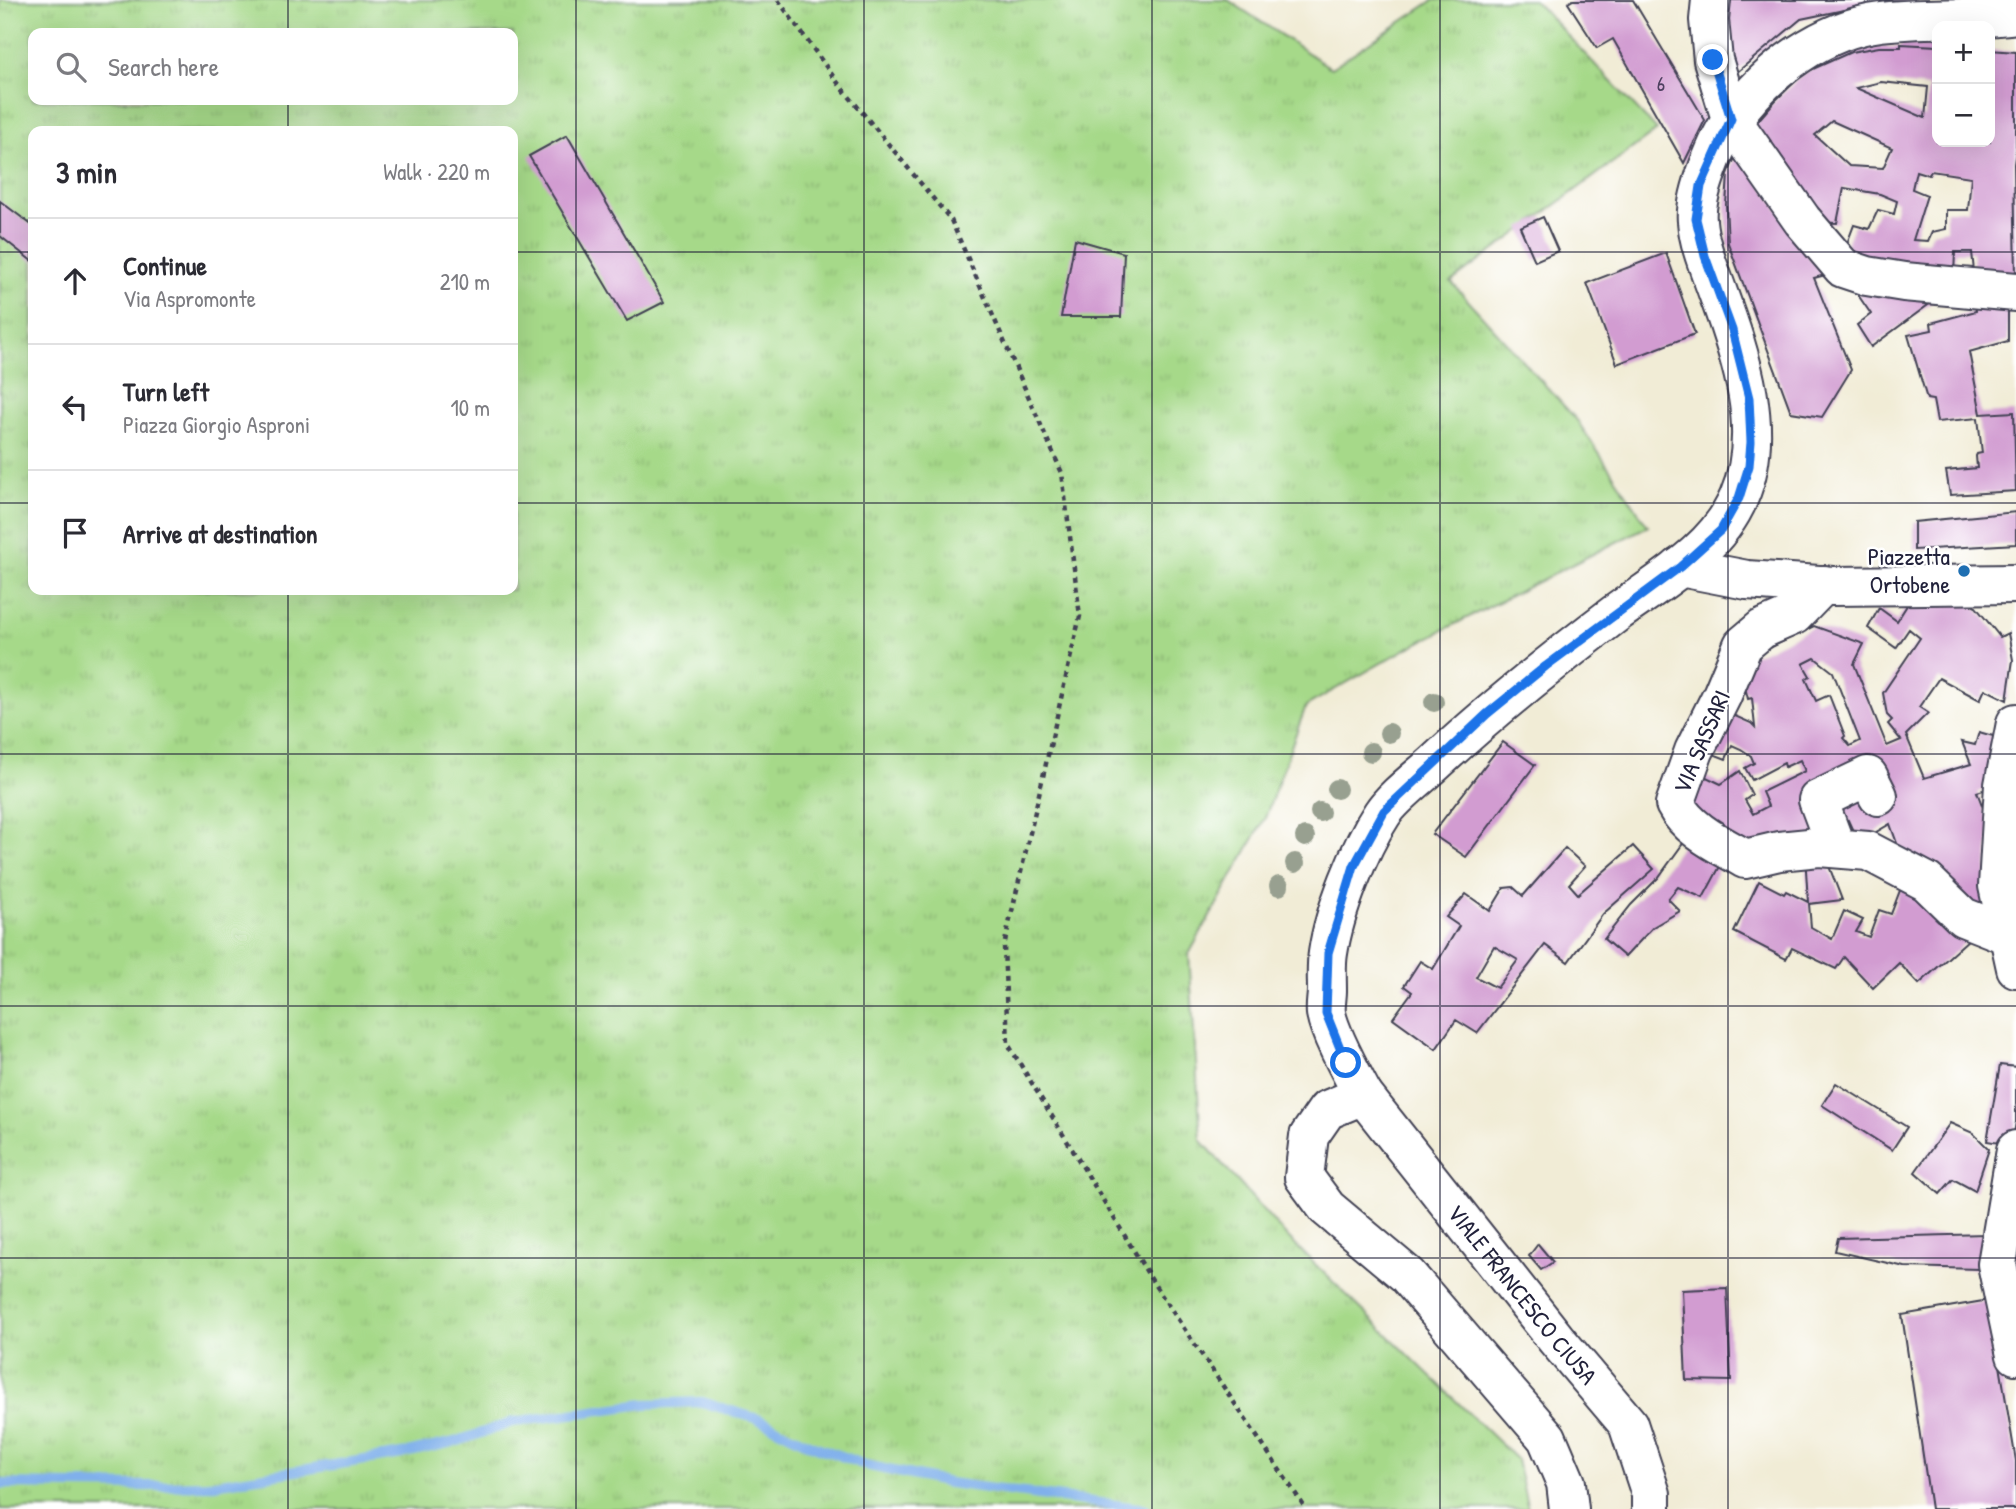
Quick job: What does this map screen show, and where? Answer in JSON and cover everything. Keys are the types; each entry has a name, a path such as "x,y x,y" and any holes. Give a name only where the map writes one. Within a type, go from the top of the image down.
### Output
{"street":[{"path":"1711,0 1709,20 1713,60 1731,119 1802,220 1843,268 1867,276 1905,282 2016,292"},
{"name":"VIALE FRANCESCO CIUSA","path":"1651,1509 1651,1494 1628,1424 1549,1330 1363,1095 1346,1063 1326,1013 1328,953 1354,866 1384,811 1487,714 1546,666 1680,567 1721,530 1739,498 1749,466 1749,398 1732,330 1705,256 1696,219 1701,186 1731,119 1764,82 1806,50 1837,33 1878,22 1979,19 2016,14"},
{"path":"1680,567 1747,580 1823,585 2006,585"},
{"name":"VIA SASSARI","path":"1823,585 1794,615 1762,629 1743,645 1694,751 1675,804 1681,815 1711,839 1745,859 1779,851 1819,847 1868,851 1927,881 1963,916 2013,947"},
{"path":"2013,947 1998,886 2004,785 2016,723"},
{"path":"1836,848 1818,800 1868,776 1878,796"},
{"path":"1363,1095 1327,1110 1309,1136 1304,1177 1327,1208 1407,1275 1547,1438 1566,1483 1569,1509"},
{"path":"2016,1150 1997,1264 2016,1355"}],"path":[{"path":"778,0 838,83 951,220 1062,473 1080,616 1004,946 1008,1044 1156,1287 1307,1509"}],"green space":[{"path":"0,0 1228,0 1331,68 1434,0 1534,0 1657,130 1451,282 1576,419 1648,526 1406,649 1306,706 1265,818 1189,954 1201,1140 1288,1238 1517,1460 1528,1509 0,1509"}],"building":[{"path":"1573,0 1633,0 1705,120 1684,163 1613,39 1597,48 1568,3"},
{"path":"1726,0 1907,2 1863,6 1801,19 1736,73 1728,60"},
{"path":"1901,44 1932,46 1932,147 1995,147 1995,50 2016,52 2016,277 1975,281 1972,252 1955,252 1954,275 1843,254 1854,225 1869,229 1878,210 1894,214 1897,201 1880,194 1844,188 1837,223 1815,222 1750,130 1804,73 1851,52 1879,47 1901,47","holes":["1881,82 1928,87 1925,118 1856,88","1832,121 1892,148 1883,168 1849,166 1815,135","1916,171 1929,175 1931,171 1971,177 1968,210 1946,210 1946,229 1932,232 1928,241 1913,240 1927,195 1912,189"]},
{"path":"567,135 664,302 627,321 529,156"},
{"path":"1736,155 1744,157 1812,262 1829,274 1814,278 1851,370 1822,417 1791,412 1728,243 1728,174"},
{"path":"0,201 28,222 28,258 0,236"},
{"path":"1543,217 1558,251 1535,261 1520,227"},
{"path":"1075,239 1124,253 1121,317 1061,317"},
{"path":"1666,253 1695,334 1617,364 1587,283"},
{"path":"1859,289 1943,294 1871,347 1857,325 1871,314 1858,295"},
{"path":"1975,302 2008,308 2008,341 1969,352 1981,414 2014,412 2016,491 1950,495 1946,471 1977,468 1976,456 1982,453 1978,418 1937,422 1933,400 1927,399 1908,335 1932,330 1931,323 1976,311"},
{"path":"2016,512 2016,544 1914,550 1914,522"},
{"path":"1945,592 1976,607 2000,637 2008,633 2013,660 2007,700 1985,689 1980,700 1939,678 1919,707 1928,713 1906,735 1924,778 1971,764 1962,742 1975,745 1979,732 2000,738 1990,788 1977,792 1990,826 1985,905 1970,912 1932,876 1902,857 1890,824 1864,839 1857,840 1848,820 1837,824 1829,804 1867,782 1875,801 1883,797 1870,769 1857,778 1856,774 1810,798 1825,833 1808,839 1750,846 1748,844 1734,848 1725,845 1701,823 1682,797 1696,772 1721,784 1740,771 1752,795 1745,800 1753,814 1768,806 1762,792 1805,771 1800,760 1785,767 1784,763 1752,780 1745,768 1754,763 1751,756 1741,749 1732,745 1726,759 1708,752 1726,712 1755,727 1752,698 1748,699 1746,691 1737,685 1748,656 1762,652 1814,626 1864,644 1854,664 1887,746 1901,740 1888,724 1892,720 1887,715 1883,693 1920,638 1909,629 1896,648 1868,628 1879,608 1897,621 1911,599 1932,599 1931,593","holes":["1815,658 1833,672 1860,741 1850,746 1843,738 1845,736 1829,695 1816,701 1806,679 1810,676 1803,664"]},
{"path":"1503,742 1535,765 1466,857 1432,834"},
{"path":"1687,838 1724,859 1703,898 1678,887 1668,899 1680,911 1653,927 1625,957 1604,939 1631,905 1658,878"},
{"path":"1633,846 1654,869 1603,914 1568,962 1545,945 1477,1033 1456,1020 1436,1049 1393,1018 1412,992 1404,986 1420,961 1433,969 1459,926 1446,917 1466,894 1490,911 1504,888 1513,887 1523,896 1565,848 1585,866 1569,884 1578,894","holes":["1494,946 1518,960 1497,988 1476,977"]},
{"path":"1805,854 1825,856 1842,900 1809,904 1811,927 1832,939 1844,911 1863,920 1856,932 1869,937 1879,910 1891,914 1904,880 1969,939 1919,984 1899,963 1873,988 1844,957 1836,969 1792,948 1786,959 1734,932 1759,881 1784,894 1786,891 1808,902"},
{"path":"2000,1065 2016,1067 2016,1122 2012,1145 1987,1141"},
{"path":"1836,1083 1907,1127 1892,1150 1822,1105"},
{"path":"1950,1123 1973,1133 1989,1149 1975,1191 1953,1179 1940,1194 1915,1172"},
{"path":"1986,1234 1979,1269 1905,1267 1835,1251 1838,1238"},
{"path":"1538,1244 1553,1262 1541,1270 1529,1256"},
{"path":"1727,1288 1731,1381 1686,1380 1682,1290"},
{"path":"1989,1300 2016,1461 2016,1509 1931,1509 1902,1315"}],"waterway":[{"path":"0,1484 208,1485 402,1454 458,1441 513,1422 644,1404 702,1402 758,1419 811,1445 865,1465 949,1483 1145,1509"}],"place":[{"name":"Piazzetta Ortobene","path":"1964,571"}],"route":[{"path":"1346,1063 1326,1013 1328,953 1354,866 1384,811 1487,714 1546,666 1680,567 1721,530 1739,498 1749,466 1749,398 1732,330 1705,256 1696,219 1701,186 1731,119 1713,60"}]}
